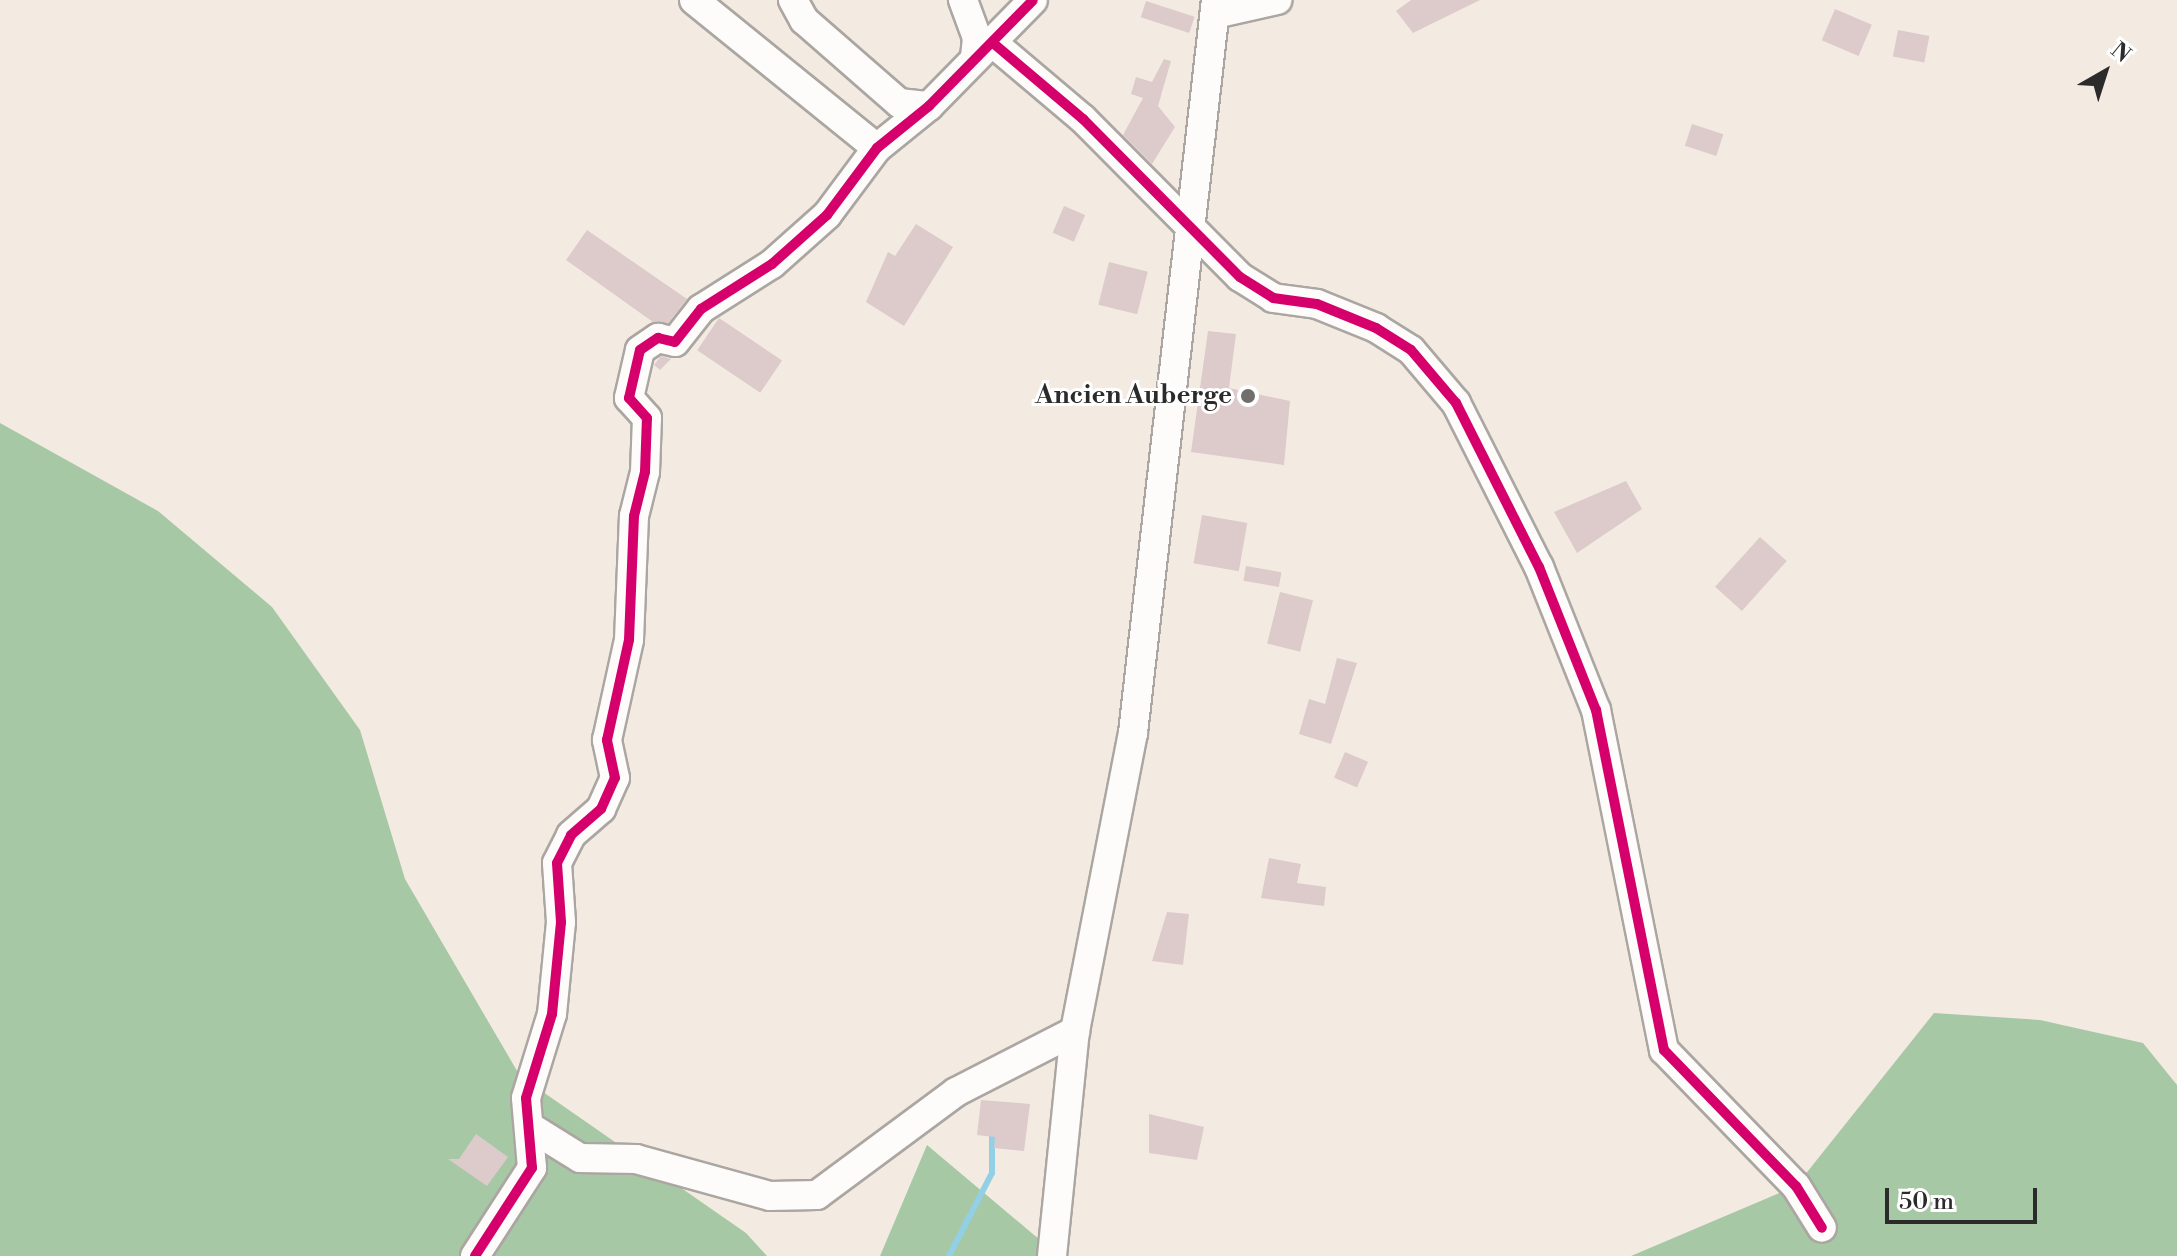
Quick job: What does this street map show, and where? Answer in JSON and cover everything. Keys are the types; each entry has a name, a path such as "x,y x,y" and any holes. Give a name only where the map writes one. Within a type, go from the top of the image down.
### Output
{"street":[{"path":"694,0 877,148"},
{"path":"793,0 804,20 899,103 929,106"},
{"path":"963,0 984,49 1083,119 1194,231 1273,298 1347,314 1411,350 1456,403 1539,567 1596,710 1664,1050 1796,1186 1822,1228"},
{"path":"475,1256 524,1189 532,1168 526,1098 552,1014 561,922 557,863 571,835 601,809 615,778 607,740 629,640 634,516 645,472 647,418 629,398 634,364 646,343 675,342 701,309 772,264 827,215 877,148 929,106 1033,0"},
{"path":"1052,1256 1059,1220 1075,1031 1133,733 1194,231 1215,7 1277,0"},
{"path":"530,1127 580,1158 647,1161 770,1196 817,1195 956,1092 1075,1031"},
{"path":"1059,1220 1070,1256"}],"green space":[{"path":"0,423 158,511 272,607 360,730 405,879 520,1076 746,1233 767,1256 0,1256"},
{"path":"1934,1013 2040,1020 2143,1043 2177,1085 2177,1256 1631,1256 1796,1186"},
{"path":"927,1145 1059,1256 880,1256"}],"building":[{"path":"1411,0 1480,0 1413,33 1396,11"},
{"path":"1146,1 1195,17 1189,33 1141,17"},
{"path":"1835,9 1872,25 1859,56 1822,40"},
{"path":"1898,30 1929,36 1924,63 1893,57"},
{"path":"1164,59 1171,61 1158,106 1175,127 1152,164 1123,135 1143,98 1131,94 1136,77 1152,82"},
{"path":"1692,124 1723,134 1716,156 1685,146"},
{"path":"1064,206 1085,215 1074,242 1053,233"},
{"path":"916,224 953,247 904,326 866,302 888,252 895,256"},
{"path":"587,230 687,299 668,323 653,322 566,260"},
{"path":"1109,262 1148,272 1137,314 1098,305"},
{"path":"719,318 782,360 760,393 697,350"},
{"path":"1208,331 1236,334 1229,388 1290,401 1284,465 1191,452"},
{"path":"661,356 671,359 660,370 654,365"},
{"path":"1626,481 1642,509 1577,553 1554,512"},
{"path":"1202,515 1247,523 1239,571 1193,563"},
{"path":"1760,537 1787,561 1742,611 1715,587"},
{"path":"1246,566 1281,572 1279,587 1243,581"},
{"path":"1280,592 1313,600 1300,652 1267,643"},
{"path":"1337,658 1357,663 1331,744 1299,734 1309,699 1325,704"},
{"path":"1345,752 1368,762 1357,788 1334,778"},
{"path":"1269,858 1301,864 1297,883 1326,887 1324,906 1261,898"},
{"path":"1167,912 1189,914 1183,965 1152,961"},
{"path":"981,1100 1030,1104 1024,1151 994,1148 995,1137 977,1135"},
{"path":"1149,1114 1204,1127 1197,1160 1149,1153"},
{"path":"476,1134 508,1157 487,1186 448,1159 459,1159"}],"waterway":[{"path":"949,1256 992,1173 992,1137"}],"cycle path":[{"path":"475,1256 532,1168 526,1098 552,1014 561,922 557,863 571,835 601,809 615,778 607,740 629,640 634,516 645,472 647,418 629,398 640,350 658,338 675,342 701,309 772,264 827,215 877,148 929,106 1033,0"},
{"path":"993,43 1083,119 1240,277 1273,298 1317,304 1376,328 1411,350 1456,403 1539,567 1596,710 1664,1050 1796,1186 1822,1228"}],"place":[{"name":"Ancien Auberge","path":"1248,396"}]}
